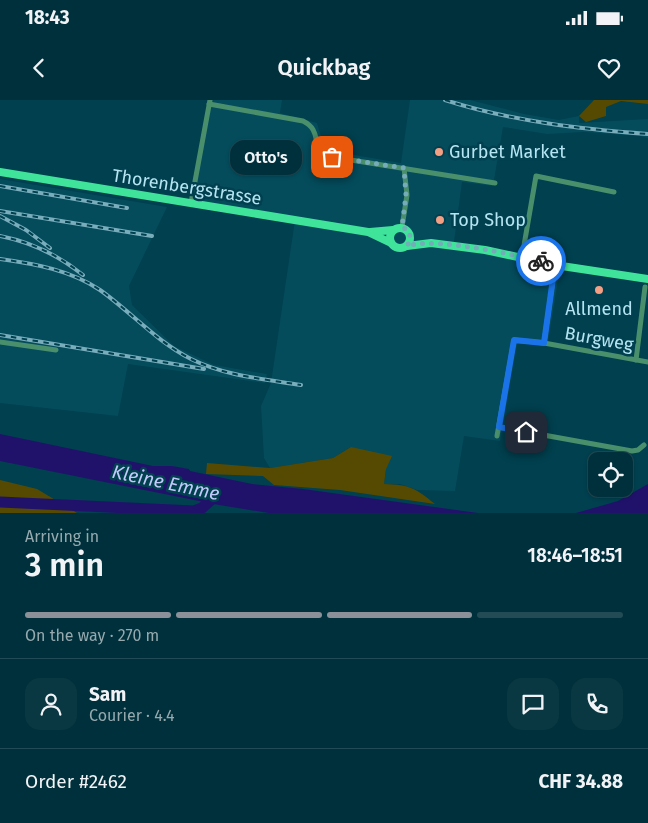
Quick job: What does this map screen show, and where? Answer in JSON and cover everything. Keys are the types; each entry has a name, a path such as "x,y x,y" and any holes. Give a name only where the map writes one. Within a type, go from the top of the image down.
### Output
{"main road":[{"name":"Thorenbergstrasse","path":"0,172 368,232 393,230"},
{"path":"430,243 409,233 402,227 393,230 390,236 391,243 400,248 430,243 648,279"},
{"name":"Thorenbergstrasse","path":"368,232 391,243"},
{"path":"407,246 410,239 409,233"}],"street":[{"path":"191,203 209,102 303,121 313,128 317,145 324,154 495,183"},
{"path":"402,227 406,195 404,168"},
{"path":"522,257 536,176 614,192"},
{"path":"497,436 514,340 544,343 555,264"},
{"path":"636,360 645,287"},
{"path":"0,342 56,350"},
{"name":"Burgweg","path":"544,343 648,362"},
{"path":"499,427 632,451 644,445"}],"shaded area":[{"path":"210,100 282,100 280,113 317,123 325,150 401,163 410,100 470,100 524,114 559,120 579,116 579,123 648,119 648,138 584,132 547,134 503,127 493,186 462,182 454,242 560,268 548,341 517,344 500,441 464,436 455,491 417,490 400,484 384,484 386,469 351,447 333,458 270,468 264,458 261,406 271,383 295,220 191,203"},
{"path":"594,100 648,100 648,104 621,101 606,107 606,116 586,122 579,116"},
{"path":"0,179 167,207 129,286 132,305 174,346 214,365 267,374 265,383 128,364 118,416 0,403"},
{"path":"351,447 392,456 386,469 384,484 412,488 435,504 340,490 274,485 263,476 206,474 207,463 270,468 333,458"},
{"path":"0,480 37,489 77,513 0,513"}],"water":[{"name":"Kleine Emme","path":"0,434 153,466 172,466 189,469 190,471 252,484 303,489 478,513 269,513 219,505 0,461"},
{"path":"648,484 648,513 576,513 618,501 625,497 633,497 633,492"}],"waterway":[{"name":"Kleine Emme","path":"0,502 194,511 202,508 218,494"}],"railway":[{"path":"445,100 520,119 596,130 648,134"},
{"path":"0,186 127,208"},
{"path":"0,211 152,236"},
{"path":"0,216 26,230 50,248"},
{"path":"0,236 44,250 64,261 83,275"},
{"path":"0,259 52,269 89,283 167,344 204,365 245,376 301,385"},
{"path":"0,335 204,369"}],"way so far":[{"path":"332,157 404,168 406,195 402,227 407,230 410,236 410,242 407,246 430,243 485,250 541,261"}],"place":[{"name":"Gurbet Market","path":"439,152"},
{"name":"Otto's","path":"332,157"},
{"name":"Top Shop","path":"440,220"},
{"name":"Allmend","path":"599,290"}],"route":[{"path":"526,432 499,427 514,340 544,343 555,264 541,261"}]}
